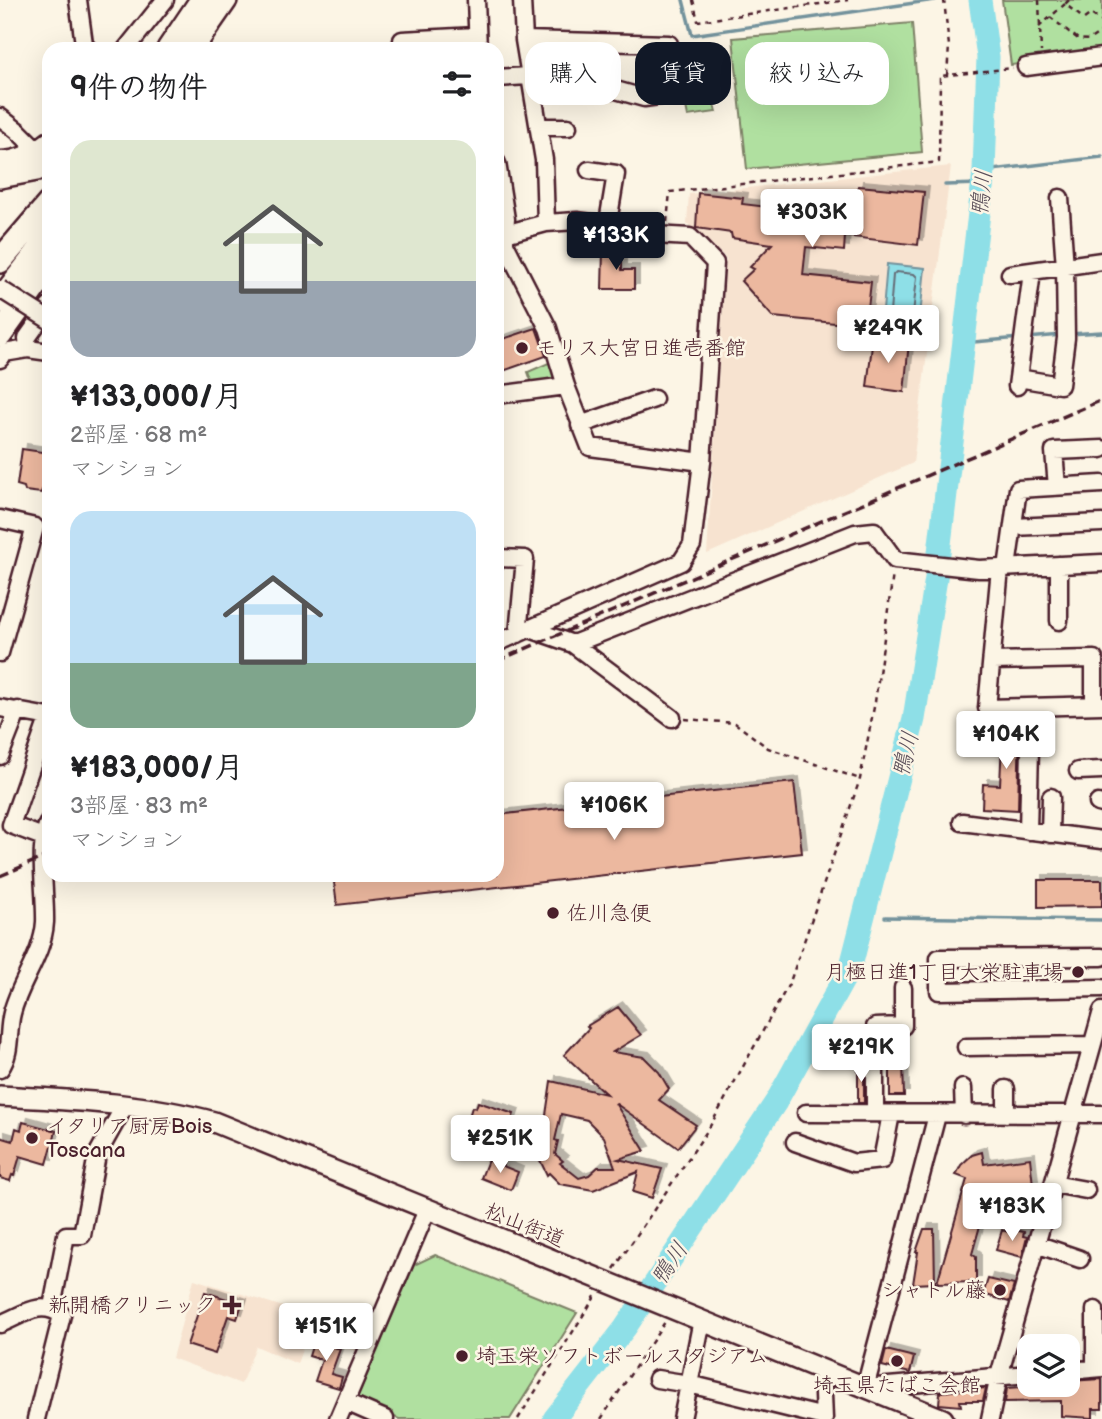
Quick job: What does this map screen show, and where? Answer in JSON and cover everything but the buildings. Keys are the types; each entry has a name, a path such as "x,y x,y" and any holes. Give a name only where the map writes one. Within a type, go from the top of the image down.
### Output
{"highway":[{"path":"176,42 200,0"},
{"path":"179,42 225,0"},
{"path":"0,176 37,169 42,157"},
{"path":"0,261 42,212"},
{"path":"0,301 42,247"},
{"path":"1,350 42,279"}],"main road":[{"name":"松山街道","path":"0,1096 125,1105 214,1122 943,1419"}],"street":[{"path":"78,0 84,42"},
{"path":"476,0 477,42"},
{"path":"522,0 525,49"},
{"path":"131,42 157,3"},
{"path":"524,40 596,42"},
{"path":"402,42 452,42"},
{"path":"621,43 669,44 680,93 644,98 621,92"},
{"path":"1034,66 1102,57"},
{"path":"504,78 525,76"},
{"path":"534,105 544,160 546,223"},
{"path":"0,117 42,148"},
{"path":"539,128 568,128"},
{"path":"0,160 10,160 42,151"},
{"path":"589,170 616,174 607,228"},
{"path":"1032,272 1017,383 1060,385 1066,338 1060,198"},
{"path":"504,207 504,224"},
{"path":"504,231 577,220 600,224 618,233 690,237 715,263 702,462 692,545 681,562 504,640"},
{"path":"504,241 548,328 566,386 590,447 702,462"},
{"path":"1010,274 1102,261"},
{"path":"0,289 42,316"},
{"path":"27,349 27,338 42,317"},
{"path":"1,350 42,351"},
{"path":"504,394 566,386"},
{"path":"580,425 654,399"},
{"path":"1057,487 1055,451 1102,449"},
{"path":"992,661 1094,659 1098,705 988,708 992,661 1004,568 1018,489 1102,484"},
{"path":"0,519 35,527 0,653"},
{"path":"1013,527 1102,523"},
{"path":"573,644 855,533 874,531 898,560 1004,568 1102,564"},
{"path":"504,558 525,559 524,632"},
{"path":"1059,565 1059,621"},
{"path":"524,632 573,644 671,718"},
{"path":"1028,831 1031,707"},
{"path":"0,708 42,715"},
{"path":"0,756 18,710"},
{"path":"42,737 11,825 42,829"},
{"path":"1078,771 1102,770"},
{"path":"1050,834 1051,797"},
{"path":"962,822 1102,840"},
{"path":"0,1069 8,1055 9,1025 13,1009 37,954 45,925 45,882"},
{"path":"1102,957 939,958 939,991 1102,988"},
{"path":"795,1142 854,1163 882,1160 883,1114 875,1027 903,1026 903,988"},
{"path":"990,1419 999,1377 1101,1015"},
{"path":"966,1046 1092,1045"},
{"path":"963,1087 964,1115"},
{"path":"1006,1088 1006,1114"},
{"path":"52,1307 66,1235 82,1235 97,1155 125,1105"},
{"path":"806,1113 1102,1114"},
{"path":"937,1115 864,1388 1017,1375"},
{"path":"1053,1184 1086,1190"},
{"path":"338,1419 427,1210"},
{"path":"1036,1244 1080,1259"},
{"path":"0,1324 43,1306 52,1307 62,1315 36,1419"},
{"path":"1080,1370 1098,1368 1095,1310"},
{"path":"682,1419 702,1320"},
{"path":"657,1379 690,1384 824,1418 822,1370"},
{"path":"346,1402 384,1419"}],"path":[{"path":"692,0 698,21 848,0"},
{"path":"944,0 949,46 947,76"},
{"path":"666,235 670,192 939,162 940,76 1034,66 1039,0"},
{"path":"1039,27 1069,0"},
{"path":"1065,4 1084,19 1091,14 1102,22"},
{"path":"1050,17 1078,39 1089,40 1102,31"},
{"path":"517,1419 709,1128 790,982 860,779 898,560"},
{"path":"671,718 735,723 768,748 860,779"},
{"path":"601,1419 671,1308"}],"shaded area":[{"path":"951,166 913,463 707,554 726,258 687,223 689,194"},
{"name":"新開橋クリニック","path":"194,1279 369,1334 361,1353 308,1332 297,1364 256,1346 241,1384 172,1358"}],"green space":[{"path":"1002,0 1102,0 1102,54 1011,65"},
{"path":"912,23 922,152 747,169 733,38"},
{"path":"686,105 714,105 716,112 688,116"},
{"path":"553,361 560,383 533,386 528,372"},
{"name":"埼玉栄ソフトボールスタジアム","path":"435,1255 577,1313 510,1419 399,1419 356,1400 414,1265"}],"water":[{"path":"887,264 925,268 919,326 882,322"}],"waterway":[{"path":"683,0 692,35 935,0"},
{"name":"鴨川","path":"554,1419 625,1328 776,1102 851,966 914,719 936,578 984,171 988,57 980,0"},
{"path":"984,171 1102,157"},
{"path":"945,185 982,184"},
{"path":"1069,334 1102,332"},
{"path":"1027,338 1062,335"},
{"path":"962,343 1020,338"},
{"path":"885,917 1102,920"}],"railway":[{"path":"504,658 1102,400"},
{"path":"0,876 42,858"}],"place":[{"name":"モリス大宮日進壱番館","path":"522,348"},
{"name":"佐川急便","path":"553,913"},
{"name":"月極日進1丁目大栄駐車場","path":"1078,972"},
{"name":"イタリア厨房Bois Toscana","path":"32,1138"},
{"name":"シャトル藤","path":"1000,1290"},
{"name":"新開橋クリニック","path":"232,1305"},
{"name":"埼玉栄ソフトボールスタジアム","path":"462,1356"},
{"name":"埼玉県たばこ会館","path":"897,1361"}]}
